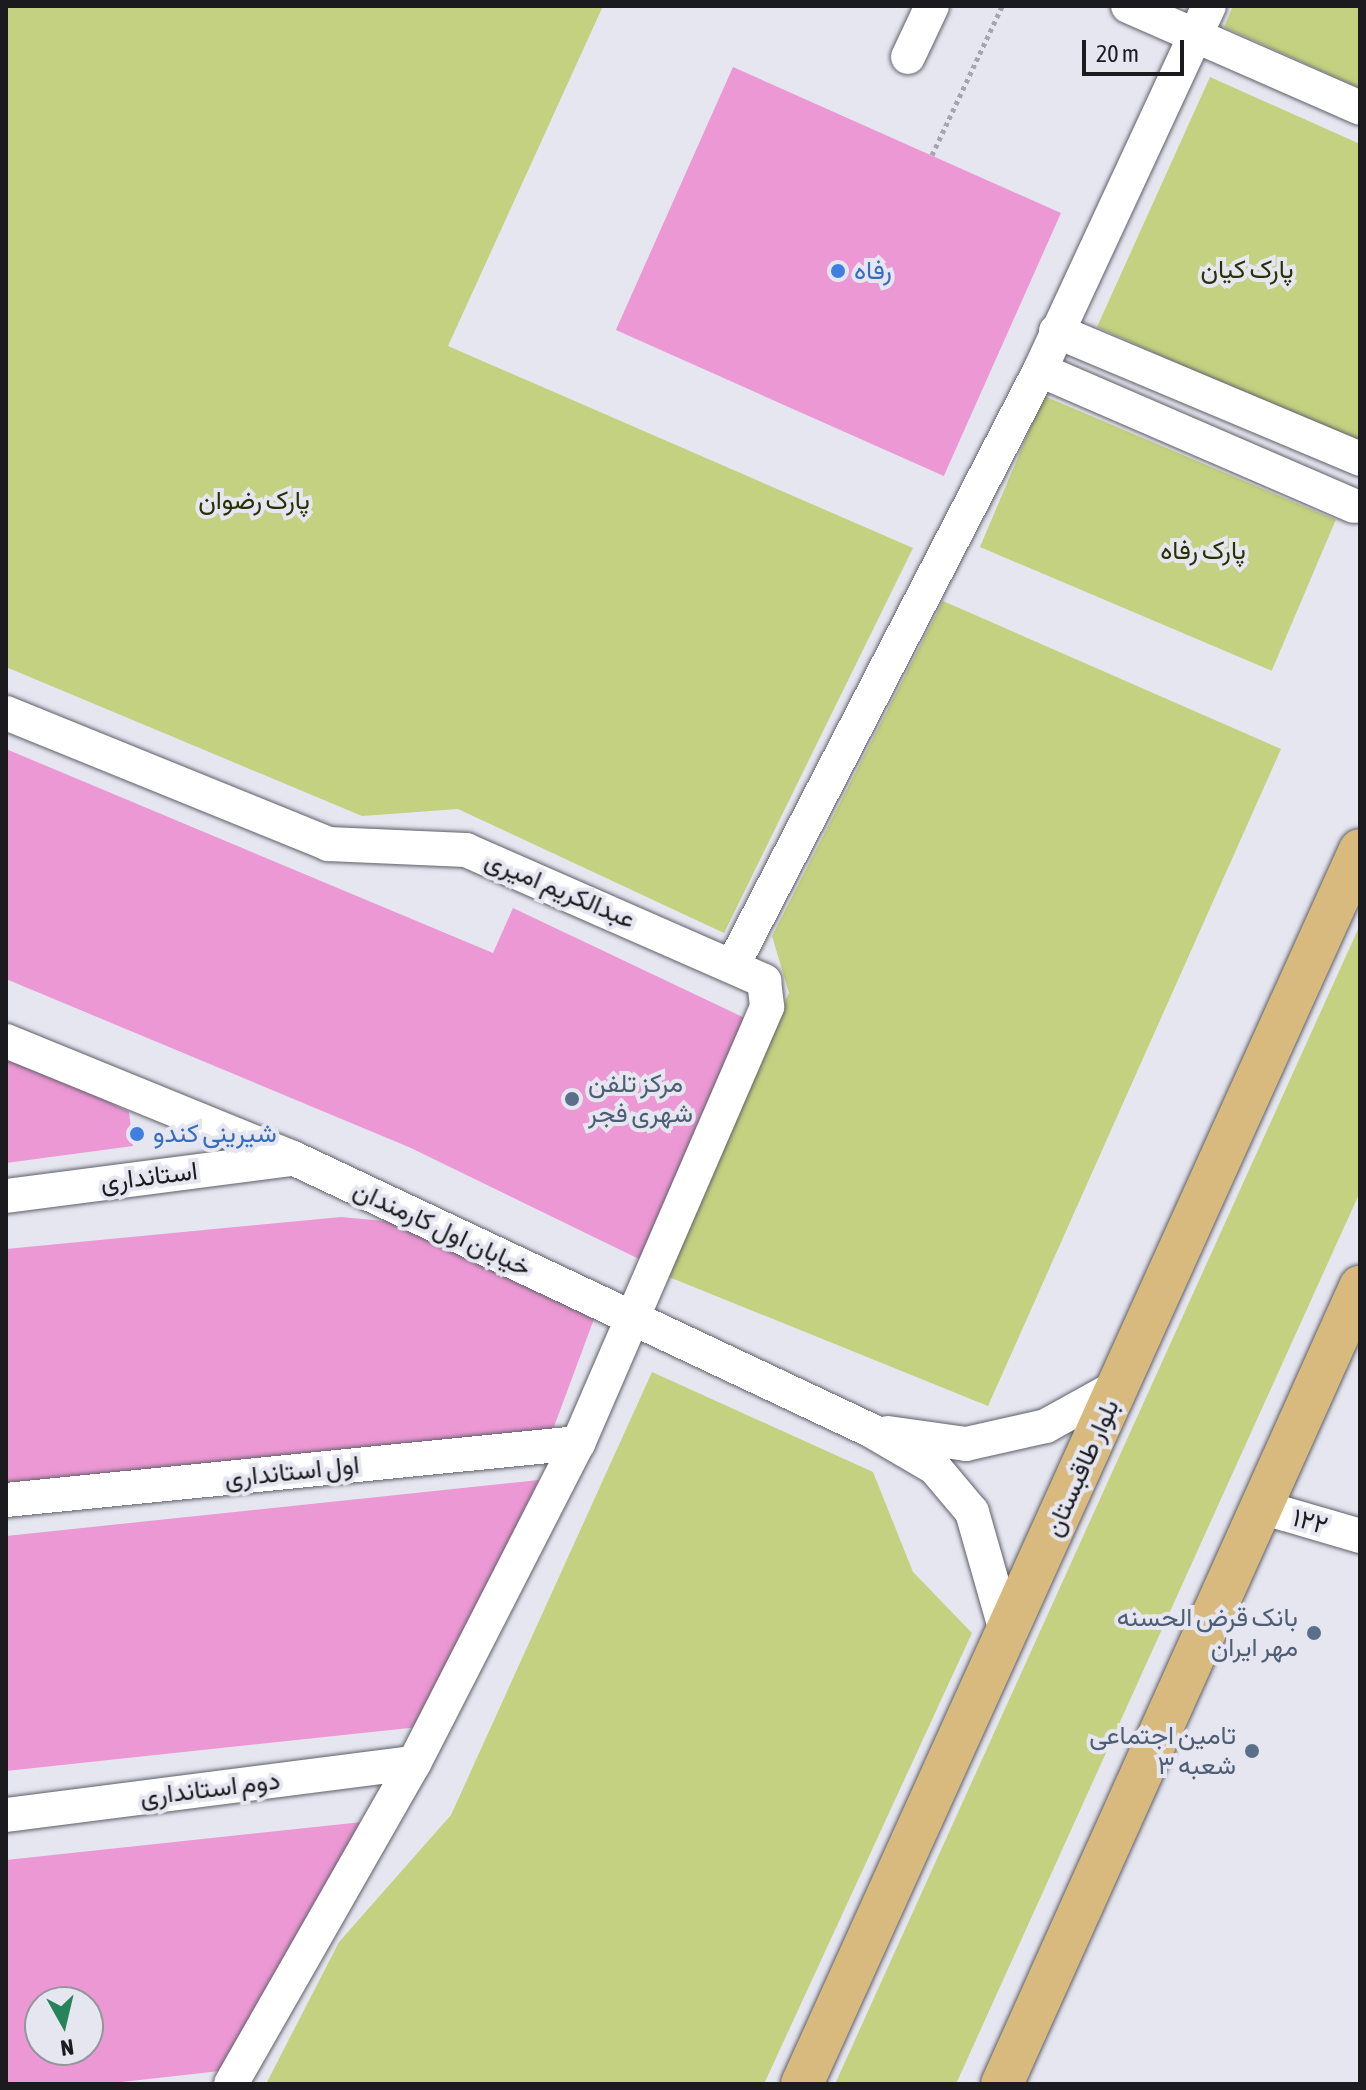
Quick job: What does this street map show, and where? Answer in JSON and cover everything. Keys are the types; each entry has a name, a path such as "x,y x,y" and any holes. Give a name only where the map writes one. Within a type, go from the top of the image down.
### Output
{"main road":[{"name":"بلوار طاقبستان","path":"802,2084 1360,850"},
{"path":"1002,2084 1360,1287"}],"street":[{"path":"908,57 932,6"},
{"path":"1128,6 1202,21 1360,108"},
{"path":"733,965 1040,370 1202,21"},
{"path":"1056,331 1360,459"},
{"path":"1040,370 1354,506"},
{"name":"عبدالکریم امیری","path":"6,713 328,844 466,850 764,981 767,1007 634,1319"},
{"name":"خیابان اول کارمندان","path":"6,1041 293,1158 872,1431"},
{"name":"استانداری","path":"6,1196 293,1158"},
{"path":"231,2084 414,1763 578,1443 634,1319"},
{"path":"872,1431 966,1444 1046,1426 1120,1385"},
{"path":"872,1431 935,1468 972,1512 1007,1635"},
{"name":"اول استانداری","path":"6,1500 578,1443"},
{"name":"۱۲۲","path":"1261,1507 1360,1536"},
{"name":"دوم استانداری","path":"6,1815 414,1763"}],"path":[{"path":"932,155 1002,6"}],"green space":[{"name":"پارک رضوان","path":"6,6 603,6 448,346 913,548 724,933 458,809 362,816 6,667"},
{"path":"1233,6 1360,6 1360,88 1224,27"},
{"name":"پارک کیان","path":"1210,77 1360,144 1360,445 1097,327"},
{"name":"پارک رفاه","path":"1044,396 1336,520 1272,671 980,547"},
{"path":"943,601 1281,749 988,1406 669,1277 789,993 772,936"},
{"path":"1360,925 1360,1192 956,2084 835,2084"},
{"path":"652,1372 873,1472 913,1572 972,1633 764,2084 266,2084 339,1942 451,1815"}],"building":[{"name":"رفاه","path":"733,67 1061,213 944,476 616,330"},
{"path":"6,749 493,953 513,908 749,1020 639,1259 411,1148 6,979"},
{"path":"6,1051 129,1112 133,1146 6,1163"},
{"path":"341,1217 406,1223 594,1319 552,1432 6,1483 6,1249"},
{"path":"539,1480 419,1727 6,1771 6,1536"},
{"path":"362,1822 220,2071 104,2084 6,2084 6,1860"}],"place":[{"name":"رفاه","path":"838,271"},
{"name":"مرکز تلفن شهری فجر","path":"572,1099"},
{"name":"شیرینی کندو","path":"137,1134"},
{"name":"بانک قرض الحسنه مهر ایران","path":"1314,1633"},
{"name":"تامین اجتماعی شعبه ۳","path":"1252,1751"}]}
